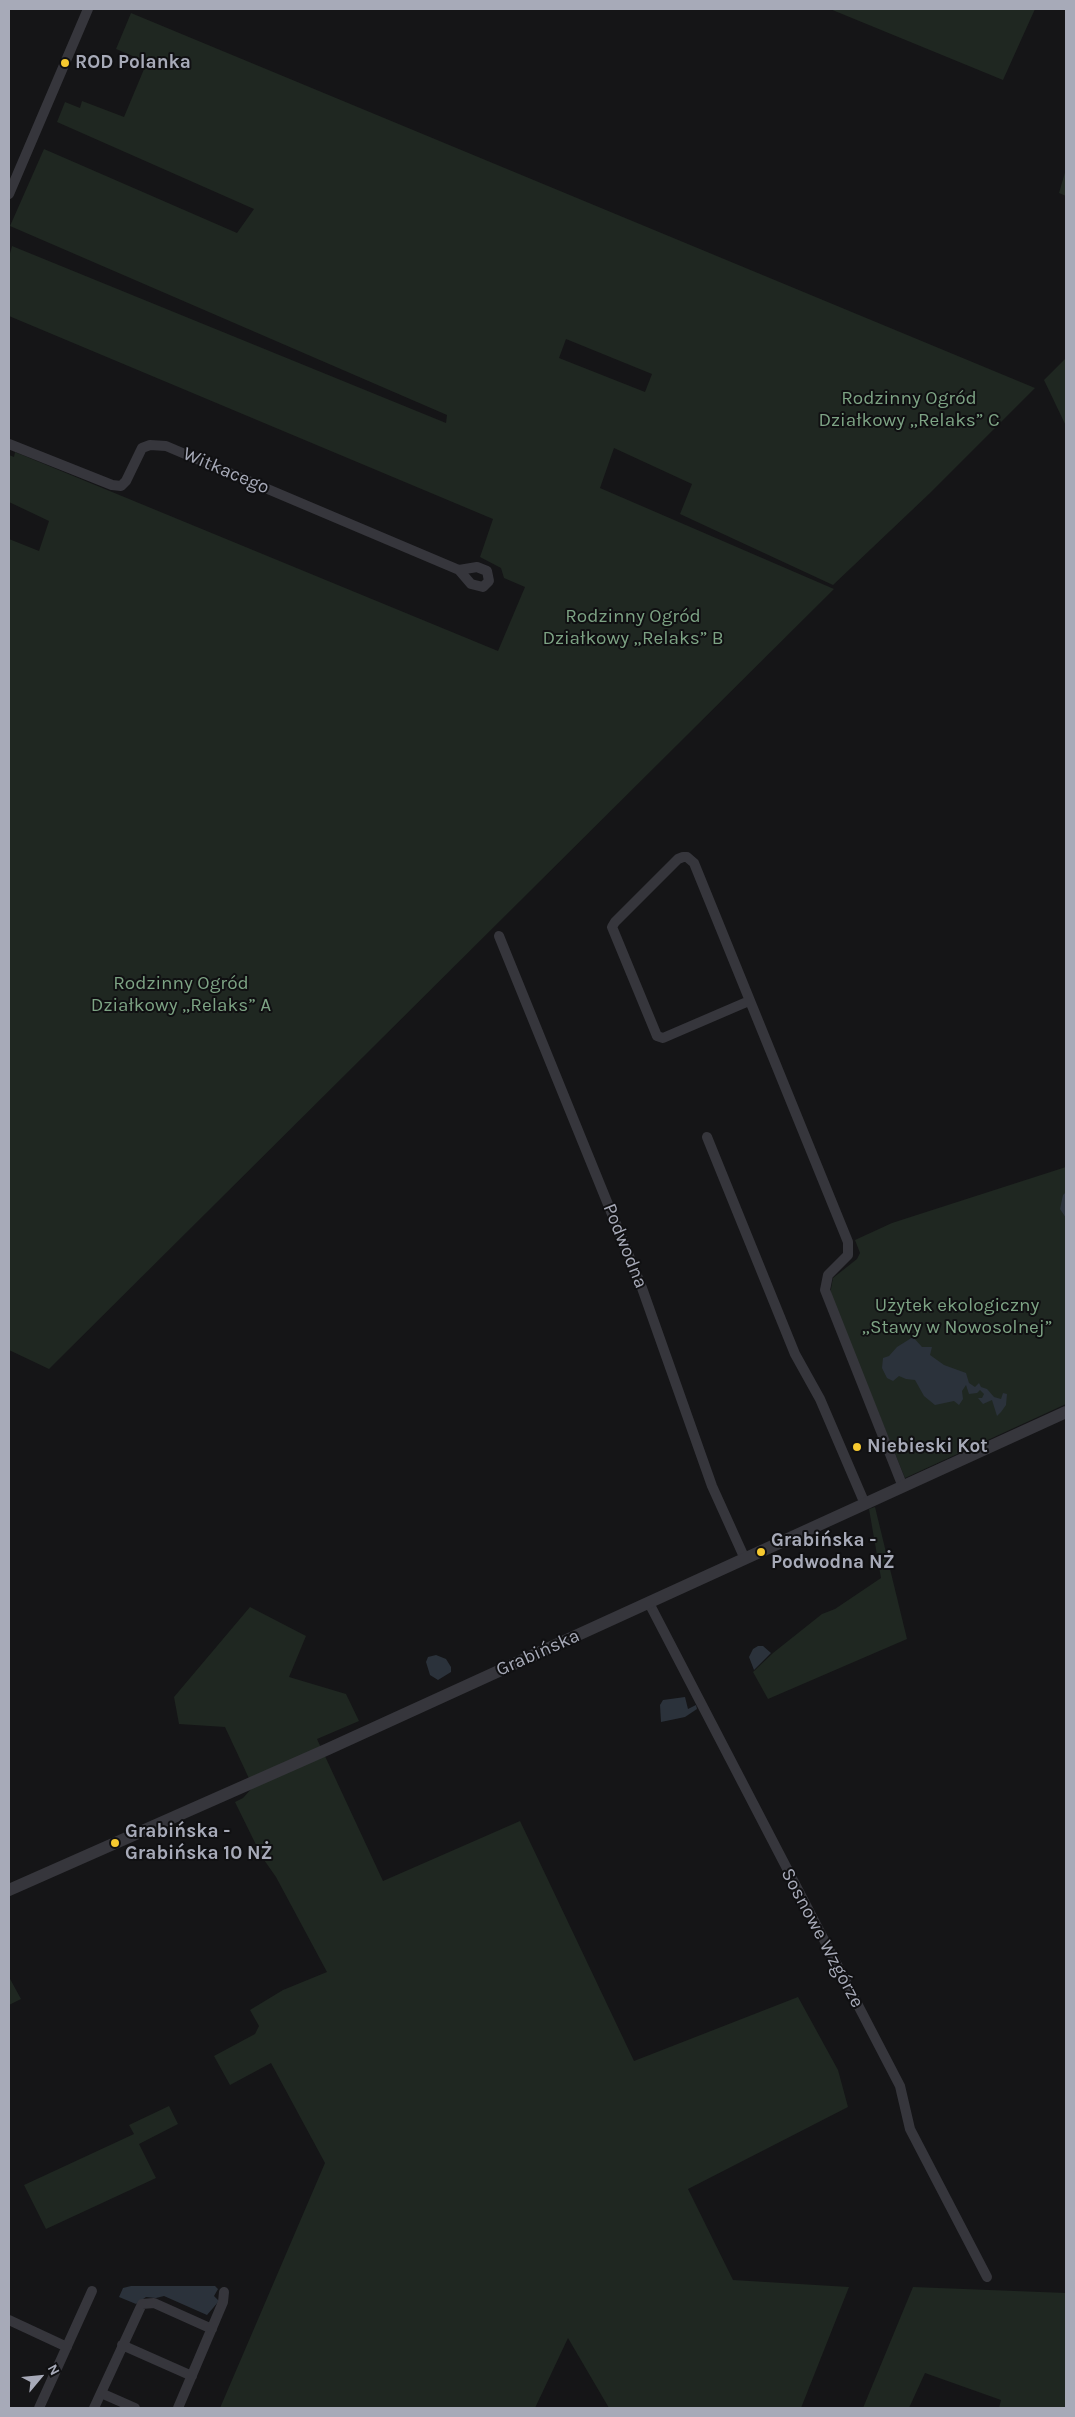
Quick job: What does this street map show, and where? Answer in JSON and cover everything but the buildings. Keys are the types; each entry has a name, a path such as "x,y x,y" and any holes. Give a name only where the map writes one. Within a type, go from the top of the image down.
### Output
{"street":[{"path":"9,194 88,9"},
{"name":"Witkacego","path":"9,444 112,485 120,486 126,481 142,448 150,445 166,446 459,570"},
{"path":"749,1001 663,1038 657,1036 612,928 615,922 678,859 687,857 694,863 848,1242 848,1255 828,1274 825,1290 903,1487"},
{"name":"Podwodna","path":"499,936 642,1288 712,1486 744,1559"},
{"path":"707,1137 795,1354 820,1399 865,1504"},
{"name":"Grabińska","path":"9,1890 328,1749 1066,1412"},
{"name":"Sosnowe Wzgórze","path":"649,1602 900,2086 910,2129 987,2277"},
{"path":"39,2408 92,2291"},
{"path":"178,2408 223,2302 224,2292"},
{"path":"94,2408 140,2307 146,2302 154,2303 212,2329"},
{"path":"9,2320 67,2347"},
{"path":"122,2345 192,2376"},
{"path":"101,2393 136,2408"}],"green space":[{"path":"830,9 1035,9 1003,80"},
{"path":"131,13 1035,388 930,493 833,585 680,514 692,484 614,448 600,488 834,589 49,1369 9,1350 9,539 39,551 49,521 9,502 9,455 14,457 15,452 498,651 525,587 504,578 501,568 480,557 493,519 9,316 9,257 12,246 446,423 447,415 10,226 44,149 237,233 254,209 57,122 65,102 80,108 82,101 124,117 147,62 116,49","holes":["566,339 652,374 645,392 559,358"]},
{"path":"1066,169 1066,196 1059,193"},
{"path":"1066,358 1066,426 1044,380"},
{"name":"Użytek ekologiczny „Stawy w Nowosolnej”","path":"1066,1167 1066,1404 905,1478 830,1294 833,1278 857,1259 860,1253 855,1240 892,1223"},
{"path":"875,1507 907,1639 768,1699 753,1672 773,1653 822,1614 835,1609 881,1578 869,1509"},
{"path":"250,1607 306,1636 289,1677 346,1694 359,1721 317,1739 383,1881 520,1821 634,2061 798,1997 838,2070 848,2107 688,2189 733,2280 849,2287 801,2408 609,2408 568,2338 535,2408 220,2408 325,2163 271,2063 230,2085 214,2056 255,2034 259,2026 250,2010 283,1990 327,1972 276,1877 262,1857 235,1802 243,1798 253,1787 225,1727 179,1724 174,1697"},
{"path":"9,1977 21,1999 9,2005"},
{"path":"169,2106 178,2124 139,2144 156,2178 46,2229 24,2185 134,2134 129,2125"},
{"path":"913,2287 1066,2293 1066,2408 999,2408 1001,2400 925,2373 909,2408 863,2408"}],"shaded area":[{"path":"1066,1192 1066,1218 1060,1209 1063,1195"},
{"path":"913,1337 922,1347 932,1347 930,1355 944,1365 966,1373 969,1383 975,1387 979,1383 981,1387 987,1389 994,1397 1001,1399 1003,1393 1007,1394 1006,1405 1001,1412 997,1416 992,1400 983,1404 978,1398 982,1398 984,1394 980,1390 977,1393 969,1394 966,1385 962,1391 963,1399 959,1405 954,1401 935,1405 924,1396 915,1380 899,1376 893,1381 887,1378 882,1368 883,1358 889,1356 897,1347"},
{"path":"763,1646 771,1653 754,1670 749,1657 753,1649"},
{"path":"436,1655 446,1659 451,1667 451,1672 438,1680 430,1675 426,1662 428,1657"},
{"path":"685,1697 688,1709 696,1705 697,1709 685,1717 661,1722 660,1705 663,1700"},
{"path":"131,2286 215,2286 218,2289 214,2296 219,2301 207,2315 164,2296 156,2298 146,2297 136,2304 119,2297 123,2288"}],"place":[{"name":"ROD Polanka","path":"65,63"},
{"name":"Niebieski Kot","path":"857,1447"},
{"name":"Grabińska - Podwodna NŻ","path":"761,1552"},
{"name":"Grabińska - Grabińska 10 NŻ","path":"115,1843"}],"park label":[{"name":"Rodzinny Ogród Działkowy „Relaks” C","path":"909,410"},
{"name":"Rodzinny Ogród Działkowy „Relaks” B","path":"633,628"},
{"name":"Rodzinny Ogród Działkowy „Relaks” A","path":"181,995"}]}
